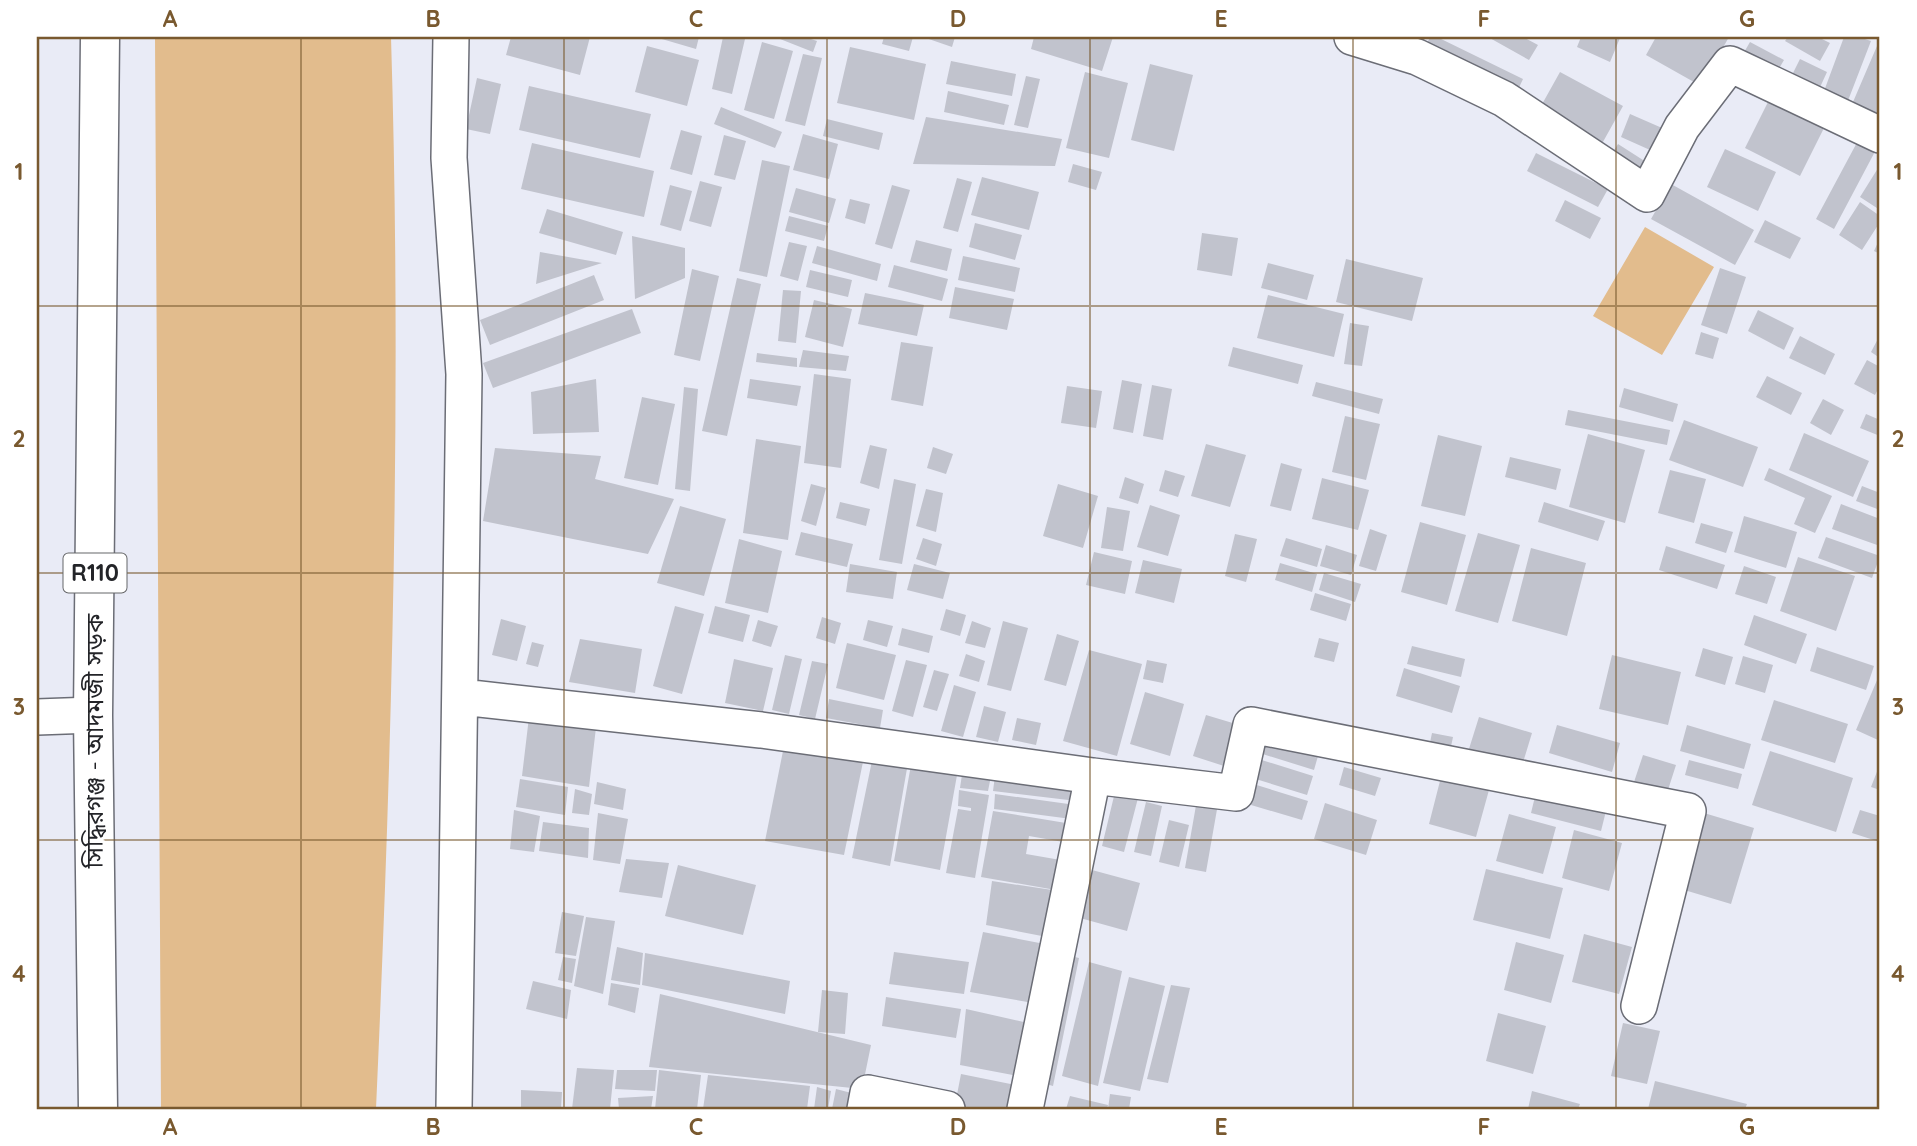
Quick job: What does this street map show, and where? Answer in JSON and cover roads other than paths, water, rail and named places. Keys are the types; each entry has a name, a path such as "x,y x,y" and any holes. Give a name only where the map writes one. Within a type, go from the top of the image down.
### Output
{"main road":[{"name":"সিদ্ধিরগঞ্জ - আদমজী সড়ক","path":"98,1109 93,715 100,37"}],"street":[{"path":"452,37 449,158 464,374 462,697 454,1109"},
{"path":"1352,37 1418,57 1504,99 1647,194 1682,127 1730,64 1880,135"},
{"path":"462,697 761,730 1237,793 1251,726 1688,811 1639,1006"},
{"path":"37,717 93,715"},
{"path":"1025,1109 1093,776"},
{"path":"865,1109 868,1093 947,1109"}]}
